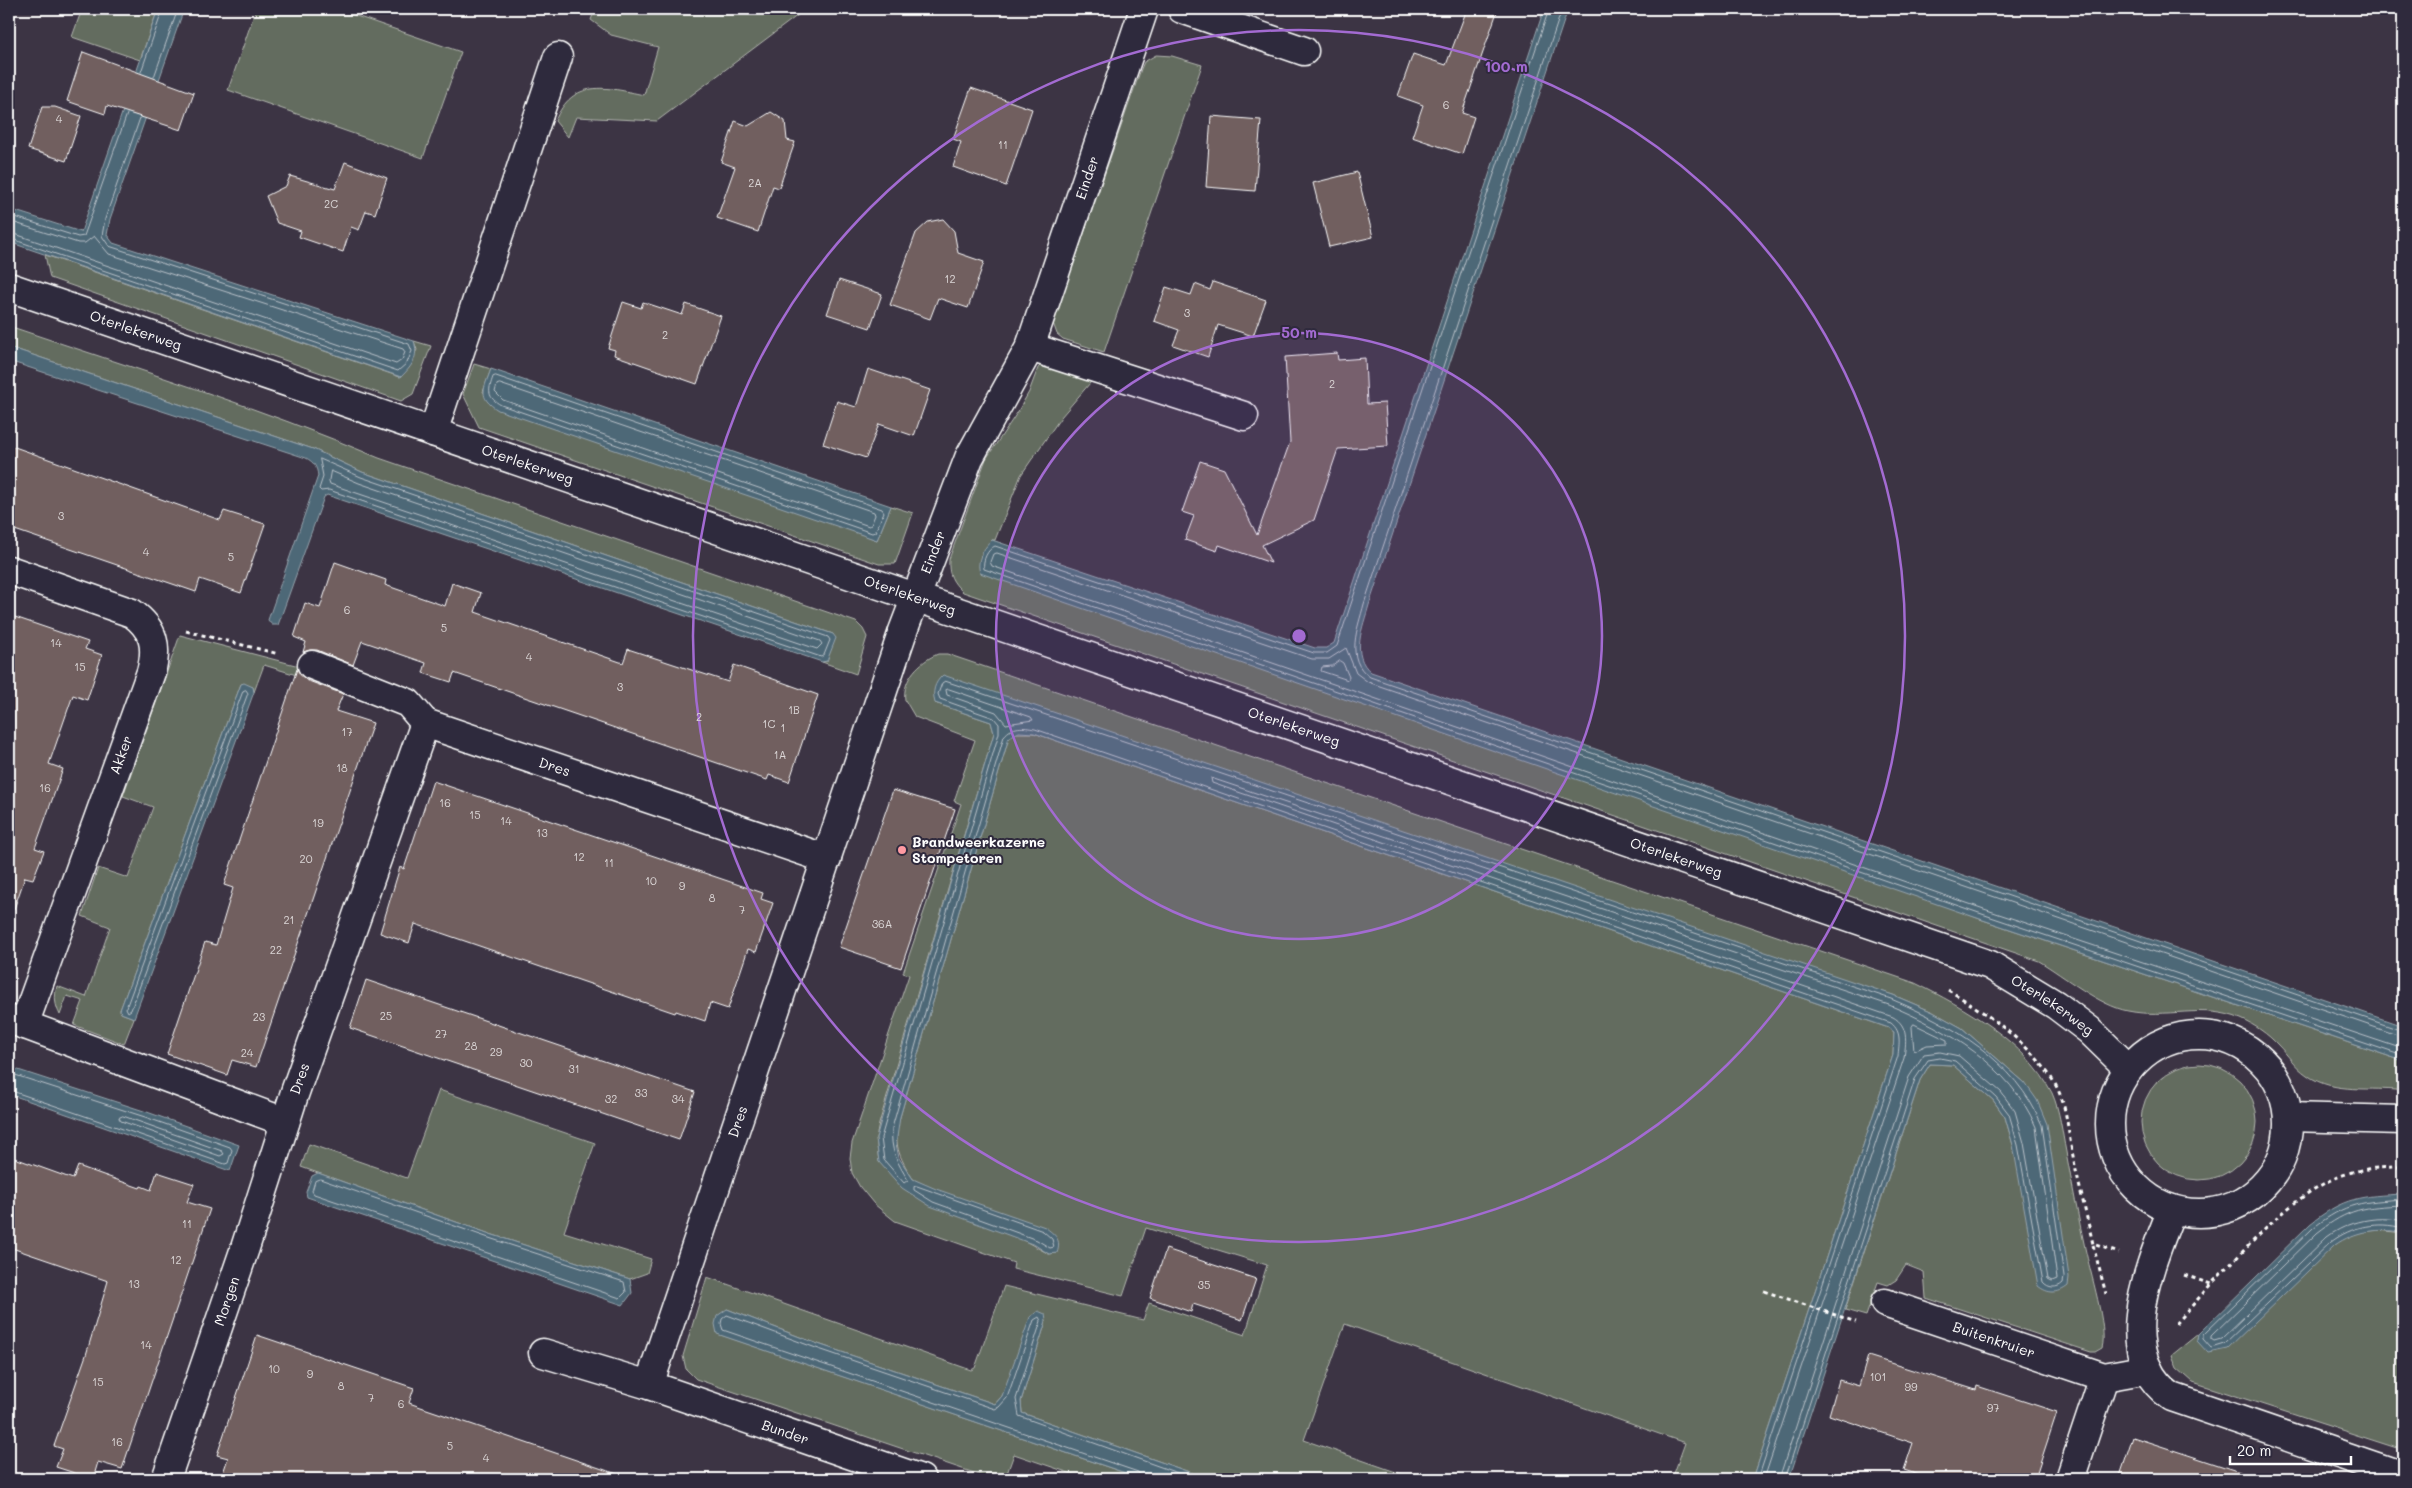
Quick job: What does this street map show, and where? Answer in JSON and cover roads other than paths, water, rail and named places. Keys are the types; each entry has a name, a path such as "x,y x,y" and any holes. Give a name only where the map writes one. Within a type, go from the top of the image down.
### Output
{"street":[{"name":"Einder","path":"917,597 969,458 1030,347 1144,9"},
{"path":"1182,9 1304,51"},
{"path":"433,432 558,57"},
{"name":"Oterlekerweg","path":"9,288 1990,965 2025,985 2069,1015 2089,1030 2129,1068"},
{"path":"1030,347 1244,416"},
{"name":"Akker","path":"9,570 132,614 142,621 150,631 155,645 151,672 16,1022 284,1122"},
{"name":"Dres","path":"649,1385 917,597"},
{"path":"312,665 408,703 425,723"},
{"name":"Dres","path":"284,1122 425,723 827,859"},
{"path":"2199,1035 2225,1039 2249,1050 2269,1068 2282,1092 2288,1117 2286,1142 2278,1166 2263,1186 2244,1201 2221,1210 2196,1213 2172,1209 2149,1199 2131,1182 2118,1162 2111,1138 2110,1114 2117,1090 2129,1068 2149,1050 2172,1039 2199,1035"},
{"path":"2288,1117 2403,1120"},
{"name":"Morgen","path":"166,1479 246,1248 284,1122"},
{"path":"2172,1209 2150,1264 2144,1286 2139,1319 2143,1351 2154,1381 2172,1397 2403,1476"},
{"name":"Buitenkruier","path":"1885,1303 2104,1377"},
{"path":"543,1352 649,1385"},
{"path":"2070,1479 2104,1377 2148,1368"},
{"name":"Bunder","path":"649,1385 921,1479"}],"water":[{"path":"158,9 184,9 110,219 107,235 113,243 414,341 416,352 414,361 401,377 9,242 9,209 81,232"},
{"path":"1544,9 1568,9 1369,605 1360,640 1361,657 1365,665 1371,672 2403,1026 2403,1061 1980,919 980,573 981,555 992,540 1315,648 1326,648 1334,643"},
{"path":"9,347 313,449 362,472 833,634 836,638 827,661 822,662 327,495 324,497 278,625 272,625 268,620 318,476 313,463 306,458 9,361"},
{"path":"491,369 891,506 877,540 498,410 487,401 484,392"},
{"path":"943,675 1893,995 1933,1012 1962,1028 2025,1083 2037,1100 2047,1124 2069,1277 2068,1286 2053,1292 2038,1286 2013,1145 2005,1117 1993,1100 1953,1065 1930,1064 1920,1080 1789,1479 1753,1479 1893,1055 1894,1032 1889,1028 1034,733 1019,732 1009,737 900,1117 896,1144 899,1158 913,1179 936,1189 1045,1227 1055,1235 1058,1241 1057,1253 1049,1254 1035,1245 930,1206 902,1188 879,1162 876,1138 994,733 991,722 935,703 934,688"},
{"path":"244,683 253,687 254,692 134,1018 121,1013 120,1010 241,684"},
{"path":"9,1067 147,1112 239,1145 230,1171 9,1094"},
{"path":"318,1173 490,1234 630,1279 632,1293 623,1305 307,1197 306,1192 312,1176"},
{"path":"2403,1194 2403,1233 2376,1230 2359,1233 2343,1240 2335,1245 2227,1349 2208,1353 2197,1341 2198,1334 2310,1224 2322,1215 2343,1203 2364,1197"},
{"path":"727,1309 818,1344 995,1404 1002,1396 1030,1317 1038,1311 1045,1314 1046,1321 1021,1401 1022,1413 1209,1479 1143,1479 717,1334 715,1324 717,1316"}],"place":[{"name":"Brandweerkazerne Stompetoren","path":"902,850"}]}
